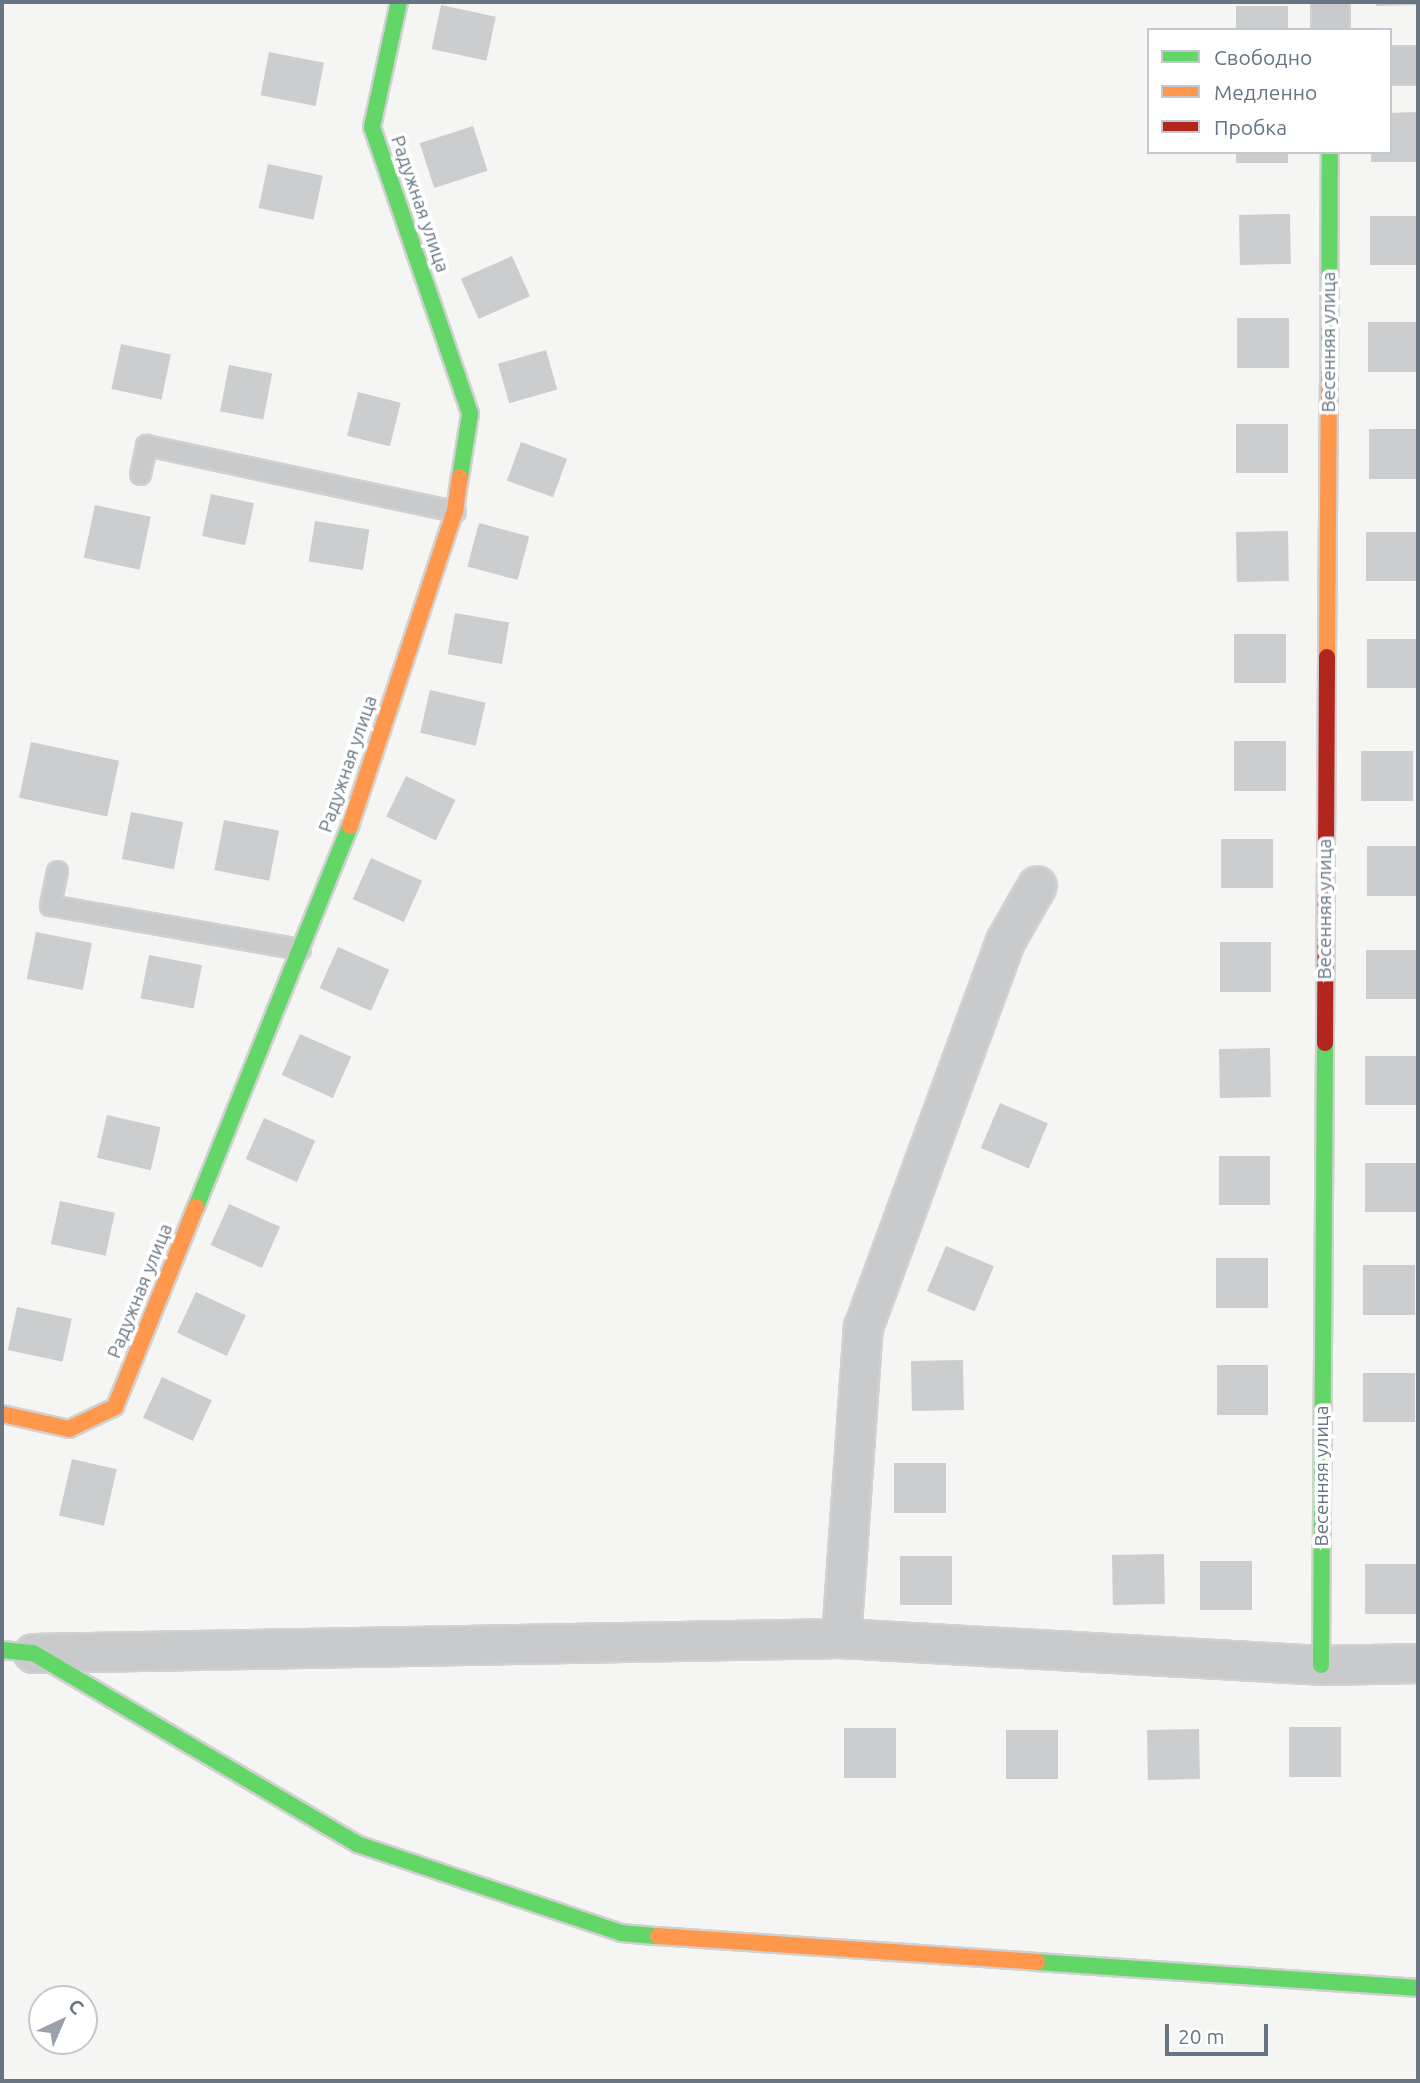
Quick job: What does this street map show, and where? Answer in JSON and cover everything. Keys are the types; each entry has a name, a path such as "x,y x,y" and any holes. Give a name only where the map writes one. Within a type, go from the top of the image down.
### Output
{"street":[{"name":"Радужная улица","path":"2,1414 69,1429 115,1408 357,808 455,511 470,414 372,127 399,2"},
{"path":"1330,2 1330,28"},
{"path":"1392,65 1418,65"},
{"name":"Весенняя улица","path":"1321,1665 1330,154"},
{"path":"841,1638 863,1327 1005,941 1037,885"},
{"path":"18,1652 841,1638 1321,1665 1418,1663"},
{"path":"18,1652 357,1844 621,1933 1418,1988"}],"lane":[{"path":"140,474 146,445 455,511"},
{"path":"57,870 50,905 300,949"}],"building":[{"path":"1376,2 1418,2 1418,5 1376,6"},
{"path":"441,5 496,17 486,61 432,49"},
{"path":"1236,6 1288,6 1288,28 1236,28"},
{"path":"269,52 324,63 316,106 261,95"},
{"path":"1418,112 1418,162 1371,162 1371,154 1392,154 1392,113"},
{"path":"473,126 488,171 434,188 420,143"},
{"path":"1236,154 1288,154 1288,163 1236,163"},
{"path":"268,164 323,176 313,220 259,208"},
{"path":"1290,214 1291,264 1240,265 1239,215"},
{"path":"1370,216 1418,216 1418,265 1370,265"},
{"path":"512,256 530,296 479,319 461,279"},
{"path":"1237,318 1289,318 1289,368 1237,368"},
{"path":"1368,322 1418,322 1418,372 1368,372"},
{"path":"121,344 171,355 161,400 111,389"},
{"path":"546,350 557,389 509,403 498,364"},
{"path":"229,365 272,373 263,420 220,411"},
{"path":"358,392 401,403 390,446 347,436"},
{"path":"1236,424 1288,424 1288,473 1236,473"},
{"path":"1369,429 1418,429 1418,479 1369,479"},
{"path":"521,442 567,459 553,497 507,481"},
{"path":"211,494 254,503 245,545 202,536"},
{"path":"95,505 151,517 140,570 84,558"},
{"path":"315,521 369,530 363,570 309,561"},
{"path":"479,523 529,536 518,580 467,566"},
{"path":"1288,531 1289,581 1237,582 1236,532"},
{"path":"1366,532 1418,532 1418,581 1366,581"},
{"path":"455,613 509,623 502,664 448,654"},
{"path":"1234,634 1286,634 1286,683 1234,683"},
{"path":"1367,639 1418,639 1418,688 1367,688"},
{"path":"430,690 486,703 476,746 420,733"},
{"path":"1234,741 1286,741 1286,791 1234,791"},
{"path":"31,742 119,761 107,816 19,798"},
{"path":"1361,751 1413,751 1413,801 1361,801"},
{"path":"406,776 455,800 436,841 386,816"},
{"path":"131,812 183,822 174,869 122,859"},
{"path":"224,820 279,831 269,881 214,870"},
{"path":"1221,839 1273,839 1273,888 1221,888"},
{"path":"1367,846 1418,846 1418,896 1367,896"},
{"path":"371,858 422,881 404,922 353,899"},
{"path":"36,932 92,943 83,990 27,979"},
{"path":"1220,942 1271,942 1271,992 1220,992"},
{"path":"338,947 389,970 371,1011 320,988"},
{"path":"1366,950 1418,950 1418,999 1366,999"},
{"path":"149,955 202,965 194,1008 141,998"},
{"path":"300,1034 351,1057 333,1098 282,1075"},
{"path":"1270,1048 1271,1097 1220,1098 1219,1049"},
{"path":"1365,1056 1417,1056 1417,1105 1365,1105"},
{"path":"1000,1103 1048,1123 1029,1168 981,1148"},
{"path":"107,1115 161,1127 151,1170 97,1158"},
{"path":"264,1118 315,1141 297,1182 246,1159"},
{"path":"1219,1156 1270,1156 1270,1205 1219,1205"},
{"path":"1365,1163 1417,1163 1417,1212 1365,1212"},
{"path":"60,1201 115,1213 106,1256 51,1244"},
{"path":"229,1204 280,1227 262,1268 211,1245"},
{"path":"946,1246 994,1266 975,1311 927,1291"},
{"path":"1216,1258 1268,1258 1268,1308 1216,1308"},
{"path":"1363,1265 1415,1265 1415,1315 1363,1315"},
{"path":"196,1292 246,1315 227,1356 177,1333"},
{"path":"17,1307 72,1319 63,1362 8,1350"},
{"path":"963,1360 964,1410 912,1411 911,1361"},
{"path":"1217,1365 1268,1365 1268,1415 1217,1415"},
{"path":"1363,1373 1415,1373 1415,1422 1363,1422"},
{"path":"162,1377 212,1400 193,1441 143,1418"},
{"path":"72,1459 117,1469 104,1526 59,1516"},
{"path":"894,1463 946,1463 946,1513 894,1513"},
{"path":"1164,1554 1165,1604 1113,1605 1112,1555"},
{"path":"900,1556 952,1556 952,1605 900,1605"},
{"path":"1200,1561 1252,1561 1252,1610 1200,1610"},
{"path":"1365,1564 1417,1564 1417,1614 1365,1614"},
{"path":"1289,1727 1341,1727 1341,1777 1289,1777"},
{"path":"844,1728 896,1728 896,1778 844,1778"},
{"path":"1199,1729 1200,1779 1148,1780 1147,1730"},
{"path":"1006,1730 1058,1730 1058,1779 1006,1779"}],"traffic: fast":[{"path":"399,2 372,127 470,414 460,477"},
{"path":"1329,384 1330,154"},
{"path":"196,1207 350,826"},
{"path":"1321,1665 1325,1043"},
{"path":"2,1650 33,1653 357,1844 621,1933 658,1936"},
{"path":"1037,1962 1418,1988"}],"traffic: slow":[{"path":"1327,657 1329,384"},
{"path":"350,826 455,511 460,477"},
{"path":"2,1414 69,1429 115,1407 196,1207"},
{"path":"658,1936 1037,1962"}],"traffic: jam":[{"path":"1325,1043 1327,657"}]}
